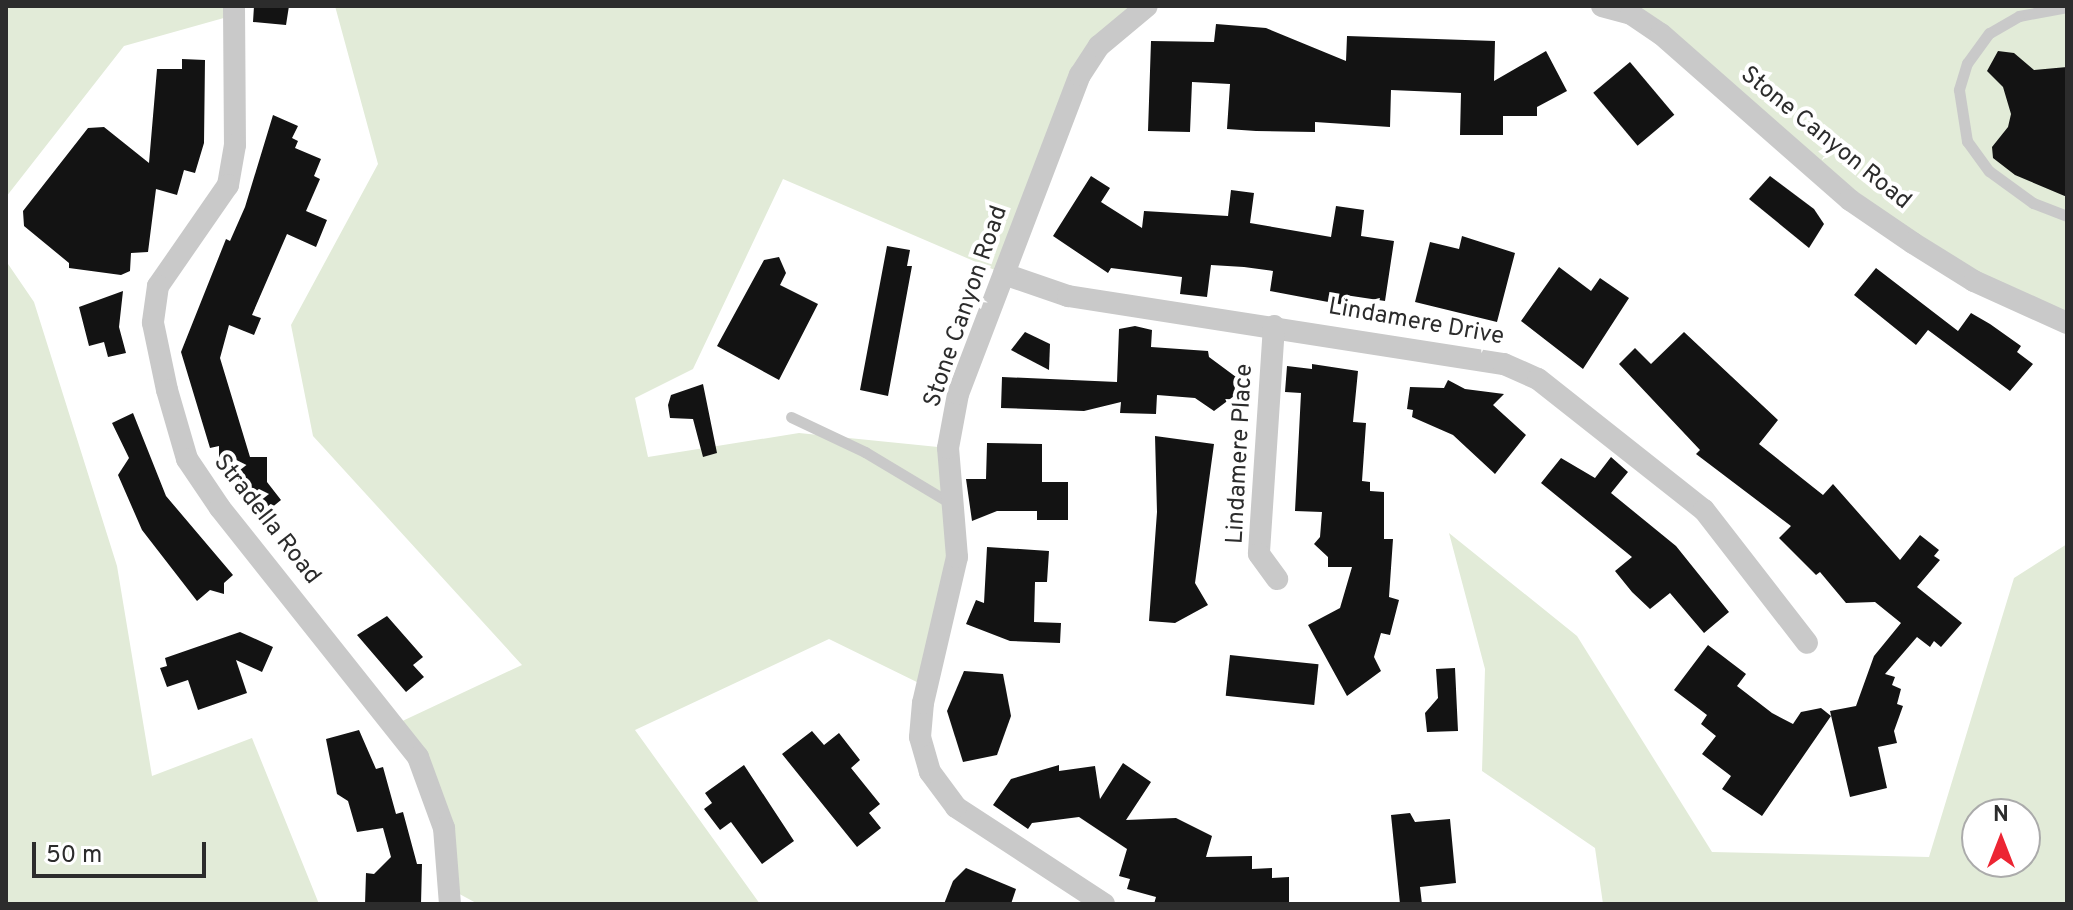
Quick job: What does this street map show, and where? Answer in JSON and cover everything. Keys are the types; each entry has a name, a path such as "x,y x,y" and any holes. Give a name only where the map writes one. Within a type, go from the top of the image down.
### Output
{"street":[{"name":"Stradella Road","path":"234,6 235,145 228,185 158,286 153,323 167,390 187,459 418,757 444,828 450,904"},
{"name":"Stone Canyon Road","path":"1104,904 982,829 956,807 930,772 920,737 922,714 957,557 948,448 958,394 1080,75 1099,46 1147,6"},
{"name":"Stone Canyon Road","path":"1602,6 1631,14 1661,34 1850,200 1913,243 1974,281 2067,323"},
{"name":"Lindamere Drive","path":"1004,274 1068,296 1469,355 1538,379 1704,510 1807,643"},
{"name":"Lindamere Place","path":"1274,326 1259,554 1277,579"}],"lane":[{"path":"2067,7 2019,16 1989,33 1967,63 1959,90 1967,141 1989,171 2033,203 2067,216"},
{"path":"791,417 865,452 953,504"}],"green space":[{"path":"6,6 234,6 238,14 124,46 6,197"},
{"path":"335,6 1147,6 1099,46 1004,274 783,179 693,369 635,398 648,457 799,433 948,448 957,557 927,687 829,639 635,730 760,904 478,904 452,890 450,863 396,724 522,665 313,436 291,325 378,164"},
{"path":"1602,6 2067,6 2067,323 1974,281 1717,85"},
{"path":"6,261 34,302 117,566 152,776 252,738 319,904 6,904"},
{"path":"1449,533 1577,636 1712,852 1929,857 2014,578 2067,544 2067,904 1603,904 1595,848 1482,771 1485,669"}],"building":[{"path":"254,6 289,6 286,25 253,22"},
{"path":"1216,24 1266,28 1346,61 1347,36 1495,41 1494,81 1546,51 1567,91 1537,107 1537,116 1503,116 1503,135 1460,135 1461,93 1391,90 1390,127 1315,122 1315,132 1256,131 1227,129 1230,84 1192,82 1190,132 1148,131 1151,41 1214,42"},
{"path":"1998,51 2014,53 2034,70 2067,67 2067,197 2015,175 1993,158 1992,147 2008,127 2011,114 2003,87 1987,71"},
{"path":"182,59 205,60 204,143 195,173 184,170 177,195 156,189 148,252 131,253 130,271 121,275 69,268 69,263 24,226 23,211 88,128 104,127 149,163 157,69 182,69"},
{"path":"1630,62 1674,115 1638,146 1593,93"},
{"path":"273,115 298,126 292,138 298,141 295,148 321,159 314,176 320,179 306,211 327,220 316,247 287,234 252,315 261,318 254,335 229,325 220,358 250,457 267,457 267,482 281,500 259,518 228,482 233,479 219,463 219,446 210,448 181,352 226,239 230,241 245,207"},
{"path":"1091,176 1110,188 1101,202 1142,228 1144,211 1228,216 1231,190 1254,193 1250,223 1331,237 1336,206 1364,210 1361,236 1394,241 1385,301 1345,295 1344,305 1270,291 1273,271 1244,267 1211,265 1207,297 1180,294 1182,277 1111,268 1108,273 1053,236"},
{"path":"1770,176 1814,209 1824,224 1809,248 1749,199"},
{"path":"1462,236 1515,253 1497,322 1415,302 1430,242 1459,249"},
{"path":"887,246 910,250 907,266 912,266 888,396 860,390"},
{"path":"779,257 786,273 780,285 818,304 779,380 717,346 764,260"},
{"path":"1559,267 1591,291 1600,278 1629,298 1583,369 1521,321"},
{"path":"1876,268 1958,331 1971,313 1990,324 2021,346 2017,352 2033,364 2010,391 1928,330 1916,345 1854,295"},
{"path":"123,291 119,327 126,353 108,357 104,342 89,346 79,307"},
{"path":"1135,326 1152,330 1151,347 1208,351 1209,357 1236,377 1234,396 1214,411 1195,398 1157,395 1156,414 1120,413 1121,402 1084,411 1001,408 1002,377 1117,382 1119,329"},
{"path":"1025,332 1050,344 1049,370 1011,350"},
{"path":"1684,332 1778,420 1759,444 1823,495 1833,484 1900,560 1920,535 1939,550 1934,556 1940,560 1917,587 1962,623 1941,647 1934,641 1930,647 1917,637 1885,674 1895,677 1892,685 1901,689 1897,704 1903,706 1894,731 1897,743 1878,747 1887,788 1850,797 1830,711 1856,706 1874,656 1901,623 1875,602 1846,603 1820,572 1816,575 1779,538 1791,526 1696,454 1700,450 1619,364 1635,348 1651,364"},
{"path":"1312,364 1358,371 1353,422 1366,423 1362,481 1370,482 1370,491 1384,492 1384,539 1393,539 1389,597 1399,600 1390,635 1381,633 1374,657 1381,671 1347,696 1308,625 1340,608 1352,567 1328,567 1328,557 1314,544 1320,537 1322,512 1295,511 1301,393 1285,392 1287,366 1312,369"},
{"path":"1448,380 1465,389 1504,394 1493,405 1526,435 1495,474 1453,435 1412,417 1413,410 1407,409 1410,387 1444,388"},
{"path":"703,384 717,453 703,457 693,419 670,418 668,405 671,395"},
{"path":"133,413 166,496 233,575 224,583 224,594 210,590 197,601 142,530 118,475 129,458 112,423"},
{"path":"1155,436 1214,444 1195,583 1208,605 1175,623 1149,621 1157,512"},
{"path":"987,443 1042,444 1042,482 1068,482 1068,520 1037,520 1037,511 997,511 972,521 966,479 986,479"},
{"path":"1611,457 1628,472 1611,493 1676,546 1729,612 1704,633 1670,593 1650,609 1615,571 1632,557 1541,483 1561,458 1595,478"},
{"path":"987,547 1049,551 1047,582 1035,582 1034,622 1061,623 1060,643 1010,641 966,624 976,600 984,603"},
{"path":"387,616 423,657 413,665 424,677 406,692 357,635"},
{"path":"240,632 273,647 262,672 236,660 247,693 198,710 188,680 167,687 160,668 167,666 165,658"},
{"path":"1708,645 1746,674 1737,686 1772,713 1793,724 1801,712 1821,708 1831,716 1762,816 1722,789 1731,776 1702,754 1716,736 1701,724 1707,715 1674,690"},
{"path":"1230,655 1319,664 1314,705 1226,696"},
{"path":"1455,668 1458,731 1427,732 1425,713 1438,698 1436,669"},
{"path":"964,671 1003,674 1011,716 997,755 963,762 947,711"},
{"path":"359,730 376,769 383,767 396,814 403,812 417,864 422,864 421,904 365,904 366,873 374,874 391,857 383,828 357,832 348,801 337,794 326,739"},
{"path":"812,731 824,745 839,733 860,760 851,768 880,804 869,813 881,828 857,847 782,754"},
{"path":"1123,763 1151,782 1126,820 1176,818 1212,836 1206,857 1252,856 1252,869 1272,868 1272,878 1289,877 1289,904 1154,904 1156,897 1127,889 1130,879 1119,876 1127,849 1079,817 1032,823 1028,829 993,805 1011,779 1059,765 1059,771 1095,766 1100,799"},
{"path":"744,765 794,841 762,864 731,822 720,830 704,809 712,803 705,793"},
{"path":"1410,813 1415,822 1450,819 1456,883 1420,887 1422,904 1400,904 1391,815"},
{"path":"966,868 1016,889 1011,904 944,904 953,881"}]}
